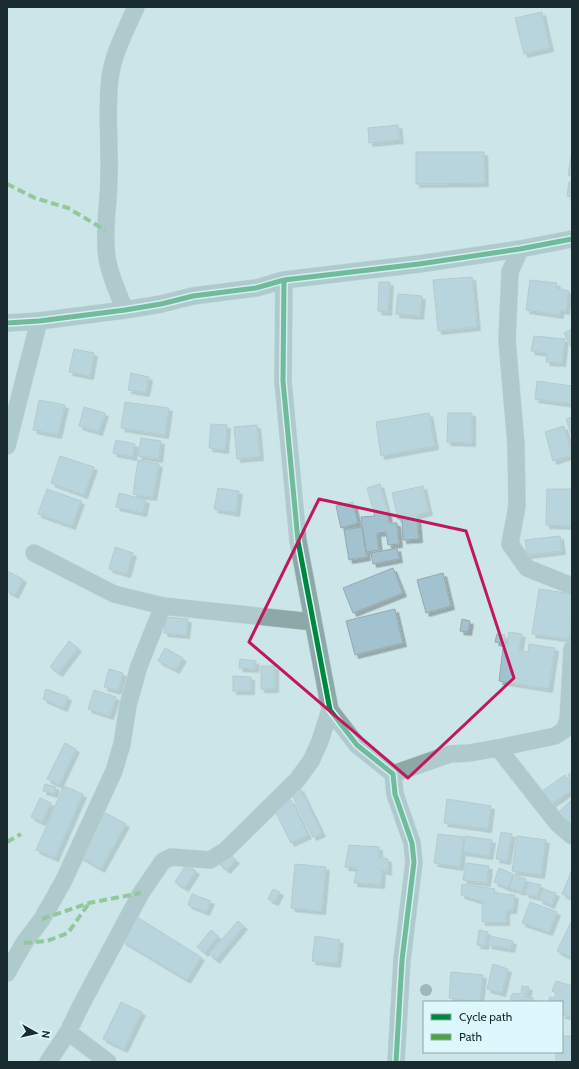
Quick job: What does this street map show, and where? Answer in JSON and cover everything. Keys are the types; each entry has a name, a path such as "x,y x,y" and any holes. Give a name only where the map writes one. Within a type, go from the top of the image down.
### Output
{"street":[{"path":"125,310 115,286 108,259 106,230 109,176 107,114 110,77 116,54 136,7"},
{"path":"7,323 39,321 125,310 200,295 256,288 284,280 419,264 520,249 572,239"},
{"path":"520,249 510,272 507,340 516,445 517,491 517,506 510,544 527,568 572,586"},
{"path":"284,280 283,381 298,541 330,710 357,745 393,774 395,794 412,843 414,862 402,960 396,1062"},
{"path":"7,446 39,321"},
{"path":"34,553 114,594 162,606 313,622"},
{"path":"7,973 24,943 42,919 63,882 114,771 122,744 128,705 139,666 162,606"},
{"path":"393,774 450,754 469,753 498,748 555,736 564,730 568,720 572,649"},
{"path":"48,1062 68,1032 141,893 163,861 171,857 210,860 226,851 297,780 311,761 330,710"},
{"path":"498,748 557,823 572,836"},
{"path":"68,1032 108,1062"}],"highlighted area":[{"path":"319,499 466,531 514,678 408,778 249,642"}],"building":[{"path":"542,12 550,48 524,54 515,18"},
{"path":"398,125 400,140 369,143 368,128"},
{"path":"416,152 484,152 485,183 416,184"},
{"path":"572,157 572,176 568,175"},
{"path":"569,182 572,182 572,197 567,196"},
{"path":"472,277 477,327 438,331 433,280"},
{"path":"530,280 557,283 556,288 569,291 566,311 560,310 560,315 526,310"},
{"path":"379,282 390,282 388,312 378,311"},
{"path":"398,294 422,296 420,316 396,314"},
{"path":"572,329 572,349 564,333"},
{"path":"534,336 565,339 562,363 546,362 547,353 531,351"},
{"path":"74,349 94,353 90,376 69,372"},
{"path":"131,373 149,377 146,393 128,390"},
{"path":"537,381 572,386 572,404 535,399"},
{"path":"39,400 65,405 58,435 33,430"},
{"path":"125,402 169,408 165,435 121,428"},
{"path":"84,407 105,413 99,432 79,426"},
{"path":"429,413 435,446 381,456 376,422"},
{"path":"448,413 472,413 472,443 447,442"},
{"path":"572,417 572,432 571,433 566,419"},
{"path":"211,424 227,425 225,450 209,448"},
{"path":"257,425 260,457 237,459 234,427"},
{"path":"564,426 572,455 553,461 545,432"},
{"path":"141,438 161,441 159,459 138,456"},
{"path":"116,440 135,444 133,457 113,453"},
{"path":"60,456 94,467 84,495 51,483"},
{"path":"138,460 159,464 153,497 133,494"},
{"path":"380,484 389,523 397,523 399,544 388,545 386,532 377,533 379,550 366,552 361,517 375,516 367,488"},
{"path":"423,486 429,512 417,515 419,539 403,540 402,519 398,519 392,493"},
{"path":"218,488 239,491 236,513 214,509"},
{"path":"47,489 81,501 72,526 38,514"},
{"path":"547,489 572,489 572,526 546,525"},
{"path":"119,493 146,500 143,513 116,507"},
{"path":"353,502 358,523 341,528 336,506"},
{"path":"362,527 367,557 349,560 344,530"},
{"path":"560,536 562,551 527,555 525,540"},
{"path":"115,547 133,553 127,574 109,569"},
{"path":"397,548 399,559 373,564 371,553"},
{"path":"393,568 403,593 353,613 343,588"},
{"path":"7,571 23,579 15,595 7,591"},
{"path":"443,573 451,606 426,613 417,580"},
{"path":"539,589 572,594 572,617 569,639 532,634"},
{"path":"395,609 403,643 355,655 346,621"},
{"path":"166,617 188,619 186,635 164,633"},
{"path":"462,619 470,621 468,632 460,631"},
{"path":"509,632 522,634 519,650 528,652 529,644 555,648 549,689 499,681 503,648 507,648"},
{"path":"497,634 505,635 504,643 495,642"},
{"path":"69,641 78,648 59,673 50,667"},
{"path":"165,648 183,658 176,670 158,661"},
{"path":"240,659 256,661 255,669 239,668"},
{"path":"261,666 275,666 275,689 261,689"},
{"path":"109,669 123,673 118,691 104,687"},
{"path":"233,676 251,677 251,691 233,691"},
{"path":"46,689 68,697 64,708 43,699"},
{"path":"94,690 116,697 110,716 88,709"},
{"path":"65,743 76,749 59,785 47,779"},
{"path":"572,772 572,781 568,775"},
{"path":"565,775 572,785 572,790 544,809 535,796"},
{"path":"45,784 56,787 54,794 43,791"},
{"path":"64,786 83,794 55,858 36,850"},
{"path":"300,788 322,833 313,837 291,793"},
{"path":"40,798 51,803 42,822 31,817"},
{"path":"447,799 491,806 488,829 444,823"},
{"path":"572,799 572,830 556,815"},
{"path":"291,800 308,835 291,843 274,809"},
{"path":"104,812 126,824 101,869 79,856"},
{"path":"501,832 512,834 507,861 496,859"},
{"path":"438,834 464,837 460,867 434,863"},
{"path":"465,836 492,840 489,856 463,852"},
{"path":"517,836 546,840 541,875 512,871"},
{"path":"349,845 379,847 379,857 388,859 388,872 382,870 381,885 354,883 357,868 345,867"},
{"path":"228,853 236,860 227,870 219,864"},
{"path":"466,863 489,866 487,883 463,880"},
{"path":"295,864 326,867 322,911 291,908"},
{"path":"186,865 196,871 185,888 175,882"},
{"path":"499,868 513,874 508,888 494,882"},
{"path":"572,870 572,898 562,894"},
{"path":"514,875 526,879 522,892 509,888"},
{"path":"528,882 541,885 537,897 525,894"},
{"path":"462,884 495,889 494,893 515,895 513,910 506,910 506,922 482,922 482,908 484,902 461,895"},
{"path":"273,889 280,892 275,902 268,899"},
{"path":"543,889 556,893 551,905 539,900"},
{"path":"192,894 211,901 206,912 188,905"},
{"path":"530,902 557,912 549,932 522,923"},
{"path":"137,917 201,957 187,980 122,941"},
{"path":"572,920 572,958 557,951"},
{"path":"238,921 244,926 216,960 209,954"},
{"path":"211,930 218,936 205,953 197,947"},
{"path":"479,930 488,932 485,946 477,945"},
{"path":"315,936 340,940 337,964 312,961"},
{"path":"490,936 513,941 511,949 488,945"},
{"path":"493,964 508,969 502,993 487,989"},
{"path":"451,972 483,975 480,1001 449,998"},
{"path":"556,981 572,986 572,1017 563,1015 563,1001 548,1001 550,997 554,998 556,993 552,991"},
{"path":"522,986 529,987 527,995 521,994"},
{"path":"513,993 520,994 520,996 533,998 533,1001 511,1001 511,995 513,995"},
{"path":"121,1002 142,1012 124,1049 103,1039"},
{"path":"563,1036 572,1036 572,1062 556,1062 556,1053 563,1053"}],"marked path":[{"path":"7,184 35,198 68,208 105,230"},
{"path":"7,842 21,834"},
{"path":"42,919 89,903 141,893"},
{"path":"24,943 47,941 68,933 89,903"}],"cycle path":[{"path":"7,323 39,321 125,310 161,304 193,296 256,288 284,280 419,264 520,249 572,239"},
{"path":"284,280 283,381 298,541 330,710 357,745 393,774 395,794 412,843 414,862 402,960 396,1062"}]}
